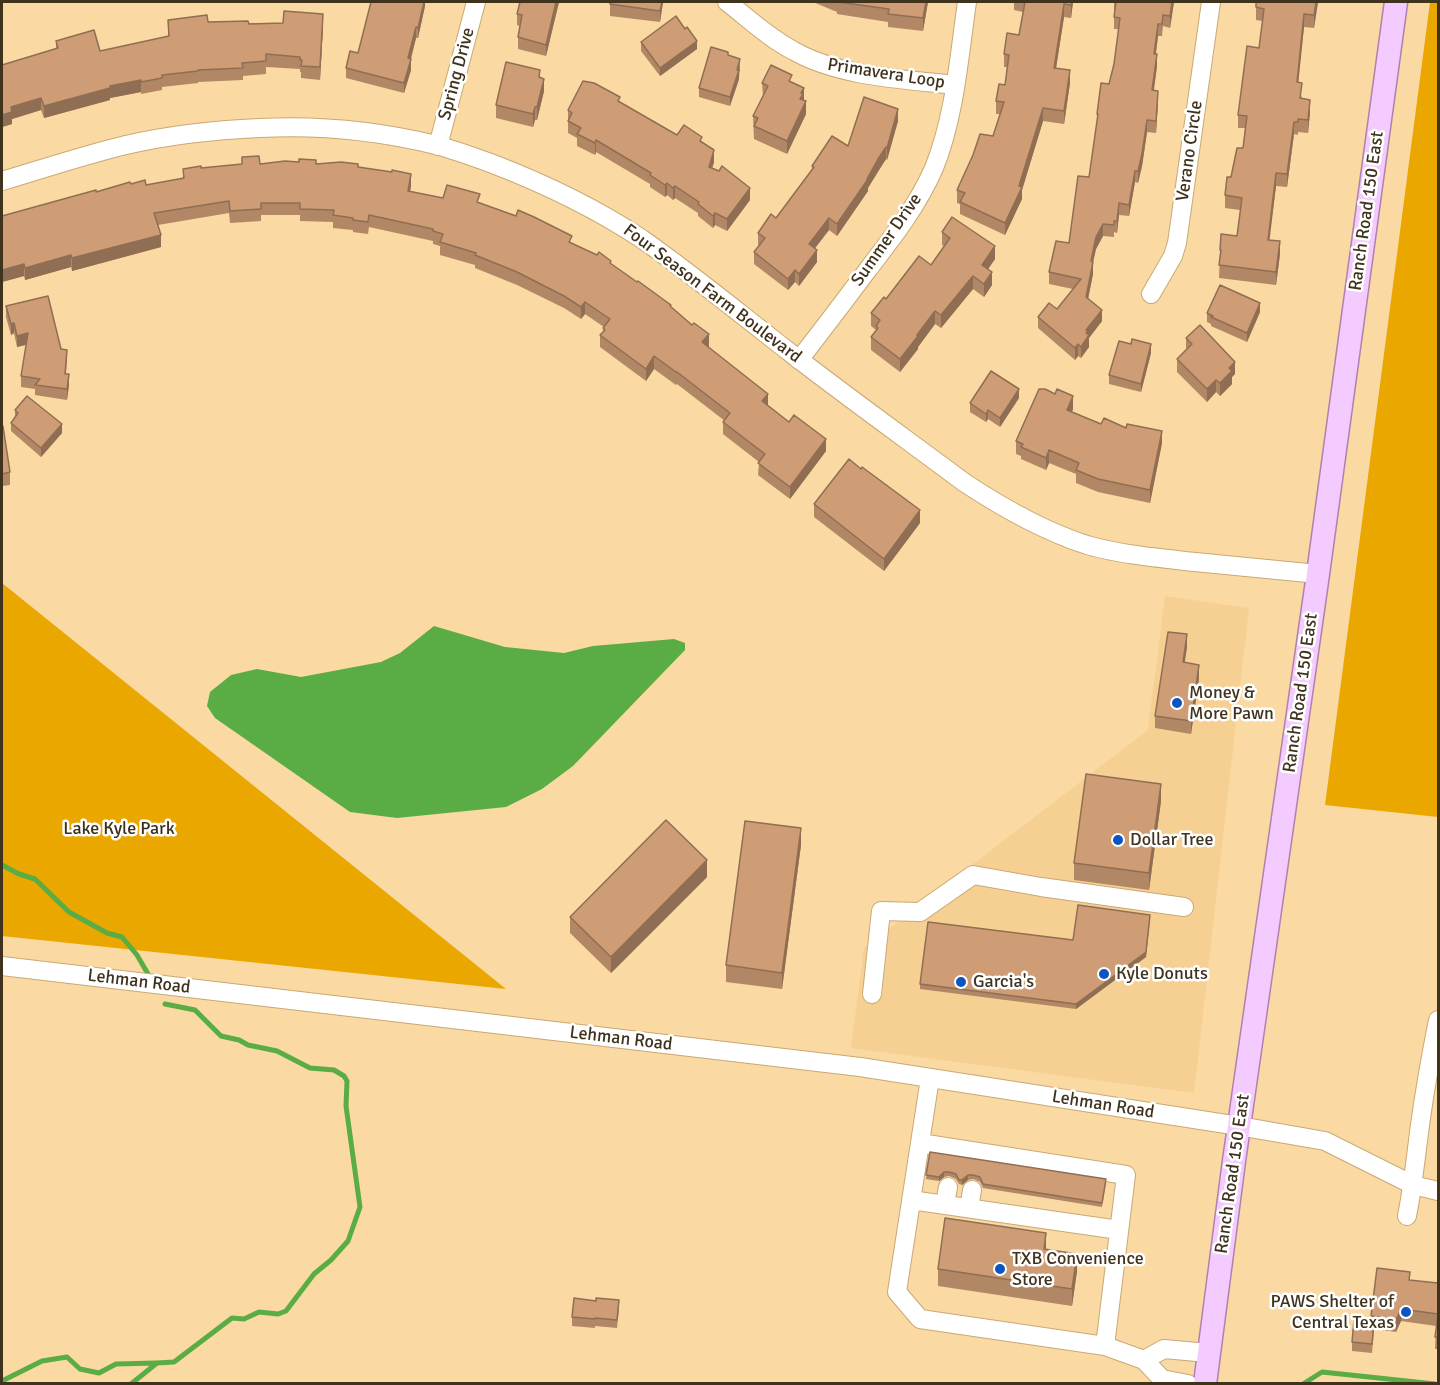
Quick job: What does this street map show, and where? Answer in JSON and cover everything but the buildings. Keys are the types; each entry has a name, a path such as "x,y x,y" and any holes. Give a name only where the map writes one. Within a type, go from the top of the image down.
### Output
{"main road":[{"name":"Ranch Road 150 East","path":"1205,1383 1396,2"}],"street":[{"name":"Spring Drive","path":"438,146 476,2"},
{"name":"Primavera Loop","path":"727,2 767,34 793,51 817,62 868,74 955,85"},
{"name":"Summer Drive","path":"799,360 898,230 934,168 948,121 967,2"},
{"name":"Verano Circle","path":"1151,294 1173,256 1177,243 1211,2"},
{"name":"Four Season Farm Boulevard","path":"2,181 126,145 219,131 312,128 383,135 438,146 524,176 607,217 673,261 799,360 965,483 1029,522 1088,545 1120,553 1318,574"},
{"path":"872,994 881,910 920,912 973,875 1184,907"},
{"name":"Lehman Road","path":"2,966 848,1066 1239,1126 1325,1141 1413,1185 1438,1191"},
{"path":"1407,1216 1438,1020"},
{"path":"930,1078 897,1292 920,1319 1105,1346 1144,1360 1162,1380 1188,1383"},
{"path":"920,1143 952,1156 1089,1176 1126,1174 1105,1346"},
{"path":"969,1209 972,1190"},
{"path":"912,1200 946,1196 969,1209 995,1203 1039,1209 1083,1216 1119,1230"},
{"path":"1144,1360 1164,1348 1209,1353"}],"shaded area":[{"path":"1165,596 1249,608 1194,1093 851,1048 864,948 1148,730"},
{"path":"434,626 505,647 564,653 593,646 674,639 685,643 685,650 573,766 542,789 506,807 397,818 350,812 215,718 207,706 210,692 231,675 257,669 301,677 381,662 400,653"}],"green space":[{"path":"1430,2 1438,2 1438,817 1325,805"},
{"name":"Lake Kyle Park","path":"2,583 506,989 2,936"}],"waterway":[{"path":"2,865 35,879 69,912 107,933 122,937 137,955 148,974"},
{"path":"131,1384 157,1363 174,1362 232,1318 244,1319 259,1312 278,1314 286,1311 314,1274 348,1241 360,1207 346,1106 347,1081 344,1076 334,1070 310,1068 277,1051 221,1036 195,1010 165,1004"},
{"path":"2,1381 42,1361 67,1357 80,1369 99,1373 116,1364 156,1363"},
{"path":"1303,1384 1322,1372 1435,1384"}],"place":[{"name":"Money & More Pawn","path":"1177,703"},
{"name":"Dollar Tree","path":"1118,840"},
{"name":"Kyle Donuts","path":"1104,974"},
{"name":"Garcia's","path":"961,982"},
{"name":"TXB Convenience Store","path":"1000,1269"},
{"name":"PAWS Shelter of Central Texas","path":"1406,1312"}]}
